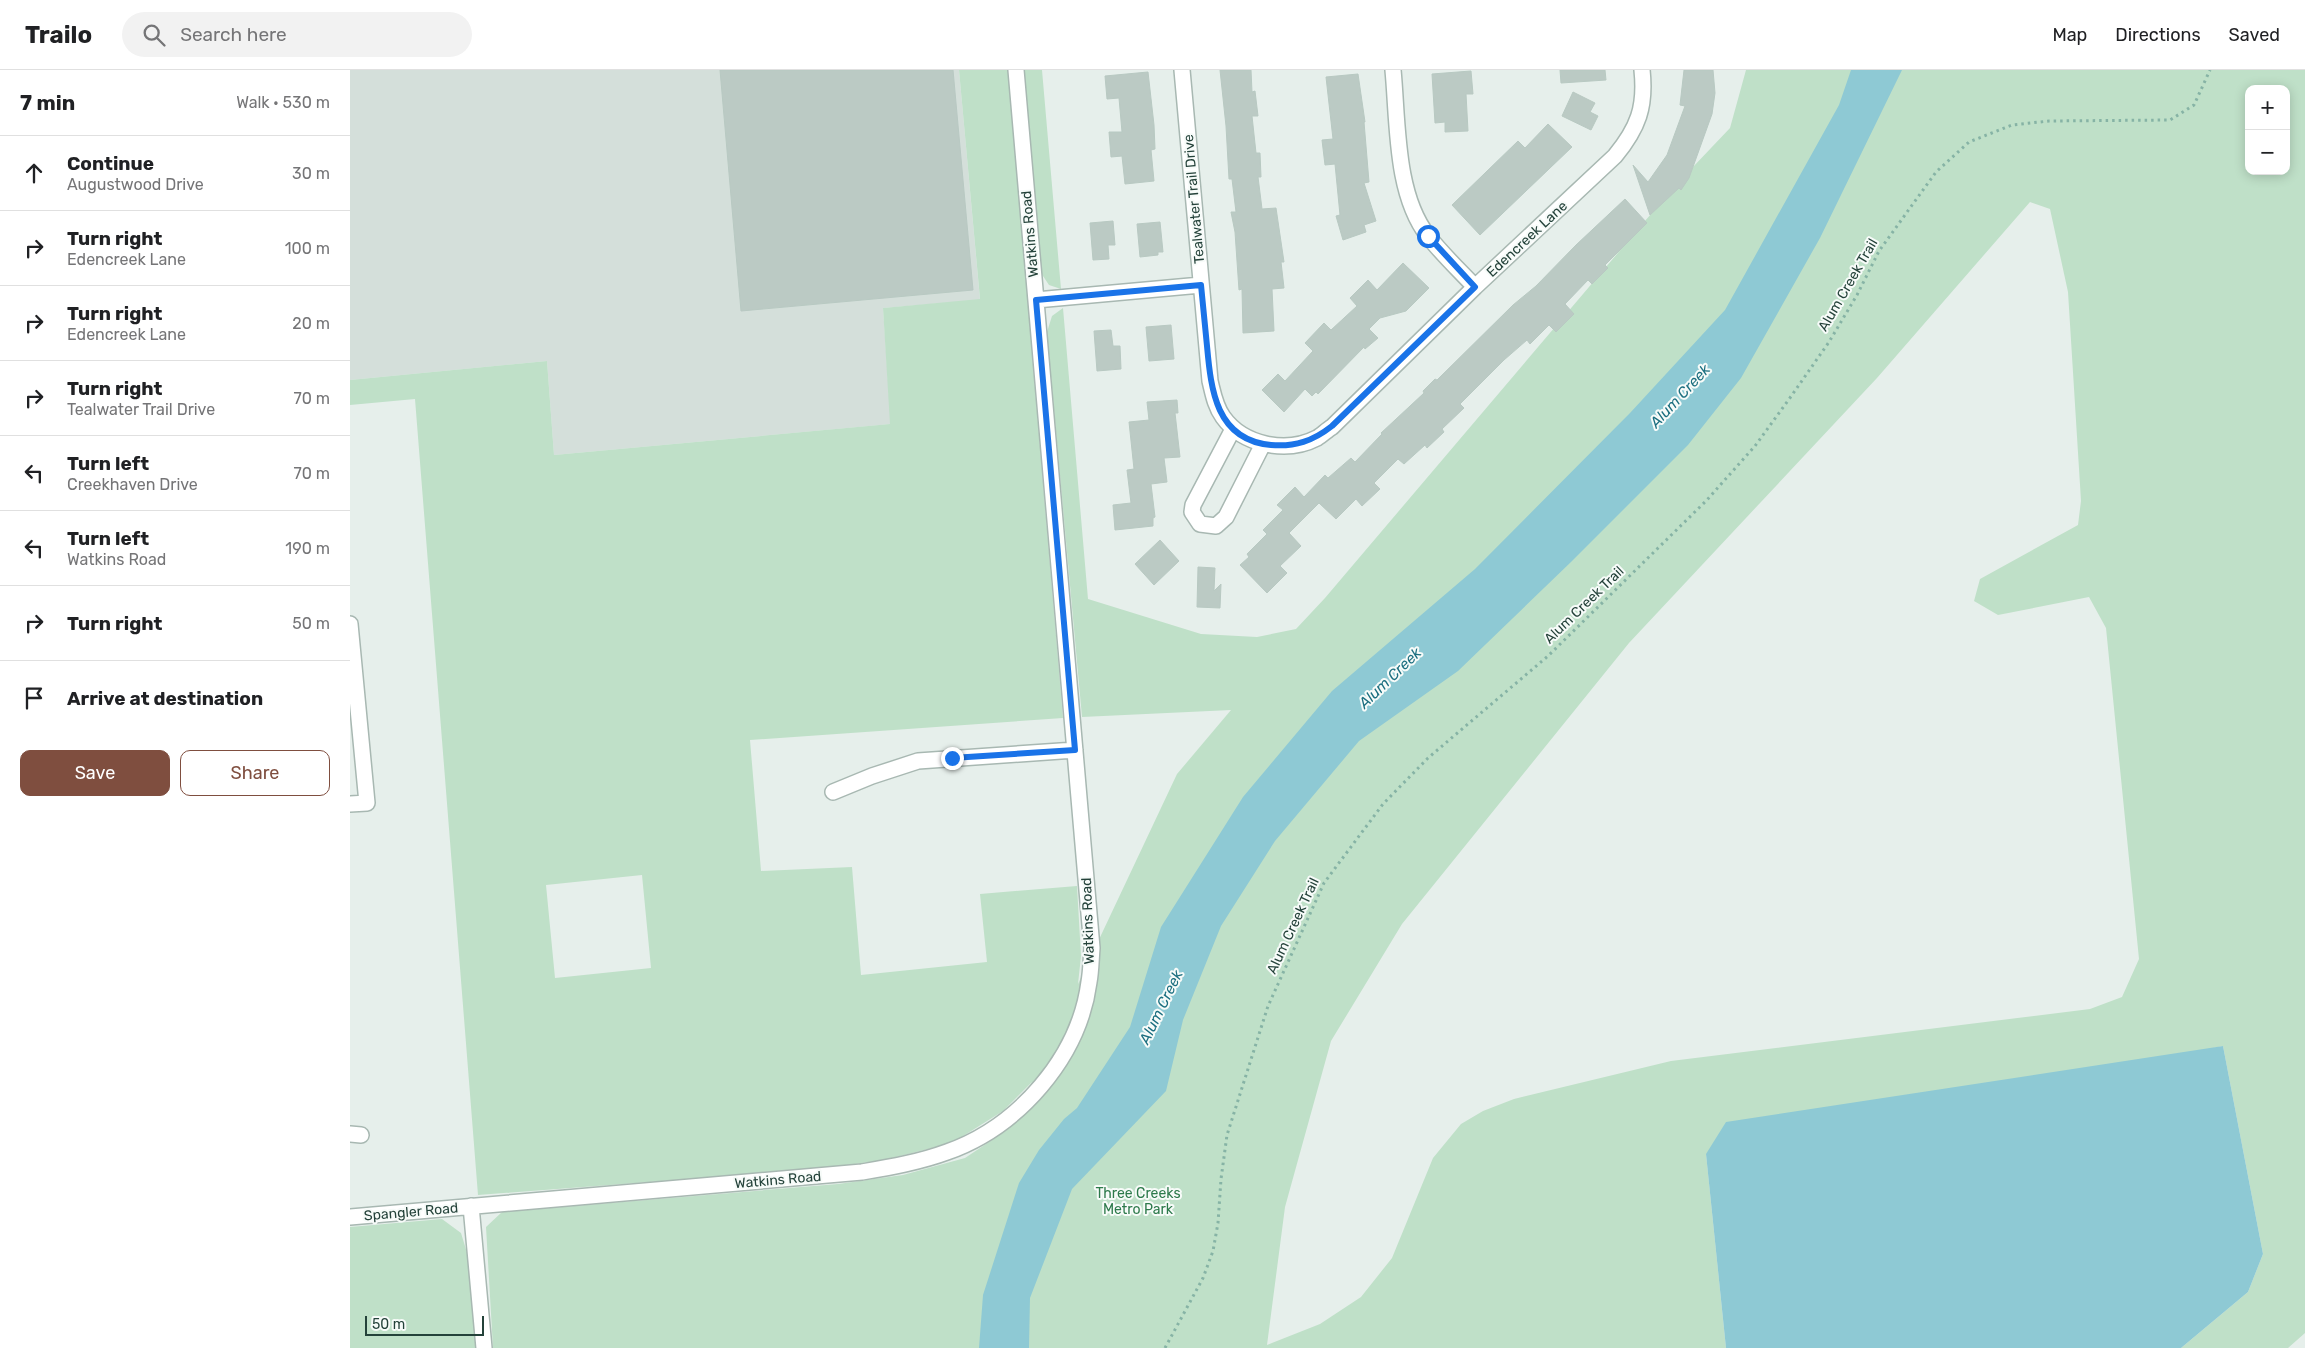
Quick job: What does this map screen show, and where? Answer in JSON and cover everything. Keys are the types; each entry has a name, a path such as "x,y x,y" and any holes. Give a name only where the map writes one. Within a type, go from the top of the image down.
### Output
{"street":[{"name":"Watkins Road","path":"471,1206 862,1172 892,1167 948,1152 982,1135 1006,1119 1027,1102 1048,1078 1067,1050 1079,1019 1089,984 1092,948 1016,70"},
{"name":"Tealwater Trail Drive","path":"1182,70 1210,381 1218,408 1239,433"},
{"path":"1393,70 1403,177 1408,198 1428,236 1475,287"},
{"name":"Edencreek Lane","path":"1239,433 1263,444 1297,444 1316,438 1332,426 1475,287 1615,156 1631,136 1641,113 1642,70"},
{"path":"1036,300 1201,285"},
{"path":"1239,433 1193,505 1192,512 1200,524 1216,526 1226,516 1263,444"},
{"path":"350,624 354,703 366,802 350,804"},
{"path":"833,792 872,776 918,761 1075,750"},
{"path":"471,1206 484,1348"},
{"name":"Spangler Road","path":"350,1217 471,1206"}],"path":[{"name":"Alum Creek Trail","path":"1165,1348 1203,1278 1213,1251 1218,1224 1221,1178 1227,1135 1268,1006 1324,883 1382,804 1428,758 1548,656 1712,494 1755,446 1829,342 1857,295 1879,251 1936,172 1968,142 2012,125 2040,122 2170,120 2194,105 2210,70"}],"shaded area":[{"path":"350,70 959,70 980,300 883,308 891,424 554,455 547,361 350,380"}],"green space":[{"name":"Three Creeks Metro Park","path":"959,70 1008,70 1063,718 750,740 761,871 852,867 861,975 987,962 980,894 1077,886 1081,956 1078,984 1177,774 1231,710 1082,717 1047,332 1052,316 1063,308 1088,599 1201,634 1257,637 1296,629 1325,598 1673,188 1730,128 1746,70 2305,70 2305,1333 2288,1348 2181,1348 2248,1292 2263,1254 2223,1046 1706,1154 1726,1348 493,1348 486,1227 502,1212 838,1184 903,1175 965,1158 1010,1128 1032,1082 1003,1111 952,1143 884,1160 818,1169 478,1195 415,399 350,405 350,380 547,361 554,455 890,424 883,308 980,299","holes":["2030,202 2050,209 2068,292 2081,501 2078,525 1980,579 1974,601 1998,615 2089,597 2106,628 2139,959 2122,997 2090,1009 1671,1061 1514,1099 1483,1111 1461,1124 1433,1158 1392,1258 1361,1297 1320,1324 1267,1345 1285,1207 1331,1041 1402,924 1629,643 1877,378","642,875 651,968 555,978 546,885"]},
{"path":"1023,70 1042,70 1061,289 1049,285 1041,273"},
{"path":"442,1219 461,1233 468,1256 477,1348 350,1348 350,1227"}],"water":[{"name":"Alum Creek","path":"1851,70 1902,70 1820,238 1741,378 1688,445 1458,671 1359,741 1275,841 1221,926 1183,1020 1166,1091 1072,1189 1030,1298 1029,1348 979,1348 983,1295 1019,1183 1039,1150 1064,1119 1077,1108 1130,1027 1161,927 1243,797 1332,691 1475,569 1630,413 1725,310 1839,105"},
{"path":"2223,1046 2263,1254 2248,1292 2181,1348 1726,1348 1706,1154 1726,1122"}],"building":[{"path":"720,70 953,70 973,290 741,311"},
{"path":"1220,70 1251,70 1252,92 1255,91 1258,116 1252,116 1256,153 1260,153 1261,177 1258,177 1262,209 1276,208 1284,262 1281,262 1284,288 1272,289 1274,331 1243,333 1242,289 1239,290 1235,232 1231,212 1236,212 1232,179 1229,179"},
{"path":"1560,70 1605,70 1606,80 1561,83"},
{"path":"1684,70 1713,70 1715,93 1712,114 1689,178 1681,190 1679,188 1650,215 1633,165 1648,182 1667,155 1685,106 1680,105"},
{"path":"1471,71 1473,94 1466,94 1468,131 1445,132 1445,122 1435,123 1432,74"},
{"path":"1148,72 1154,125 1155,149 1151,150 1154,181 1125,184 1122,156 1111,157 1109,132 1122,132 1119,98 1107,99 1105,76"},
{"path":"1358,74 1365,122 1369,182 1364,183 1376,221 1364,225 1366,232 1343,240 1336,216 1340,215 1335,164 1325,165 1322,140 1333,139 1326,77"},
{"path":"1573,92 1595,103 1590,112 1598,116 1591,130 1562,116"},
{"path":"1548,124 1572,147 1480,235 1452,205 1518,141 1525,148"},
{"path":"1625,199 1647,223 1605,265 1608,268 1592,284 1588,280 1565,304 1574,314 1556,332 1549,325 1530,344 1527,340 1504,360 1460,404 1464,408 1442,429 1444,432 1427,448 1425,445 1404,464 1398,459 1374,483 1380,489 1362,506 1356,499 1336,519 1319,503 1289,533 1301,546 1280,566 1287,573 1267,593 1240,565 1249,557 1247,554 1267,534 1263,530 1283,510 1277,505 1295,487 1304,497 1325,475 1328,478 1351,458 1355,462 1381,433 1424,393 1423,391 1435,379 1437,380"},
{"path":"1113,221 1115,245 1108,245 1109,259 1093,260 1090,223"},
{"path":"1160,222 1163,252 1158,252 1158,255 1140,257 1137,224"},
{"path":"1403,263 1429,288 1406,311 1380,318 1369,329 1378,338 1365,349 1364,347 1318,394 1316,392 1312,396 1305,389 1284,412 1262,390 1278,374 1285,381 1313,351 1305,343 1324,323 1331,330 1357,306 1350,298 1368,280 1377,290"},
{"path":"1171,325 1174,359 1149,361 1146,327"},
{"path":"1111,330 1113,346 1120,346 1121,369 1097,371 1094,331"},
{"path":"1177,400 1178,413 1175,413 1180,457 1164,458 1167,482 1151,484 1155,517 1153,518 1153,526 1115,530 1113,505 1131,503 1127,470 1134,469 1129,422 1149,420 1147,402"},
{"path":"1160,540 1179,561 1154,585 1135,564"},
{"path":"1198,567 1215,568 1214,591 1221,584 1220,608 1197,607"}],"route":[{"path":"952,758 1075,750 1036,300 1201,285 1210,381 1222,416 1233,429 1244,437 1263,444 1281,446 1297,444 1316,438 1332,426 1475,287 1428,236"}]}
